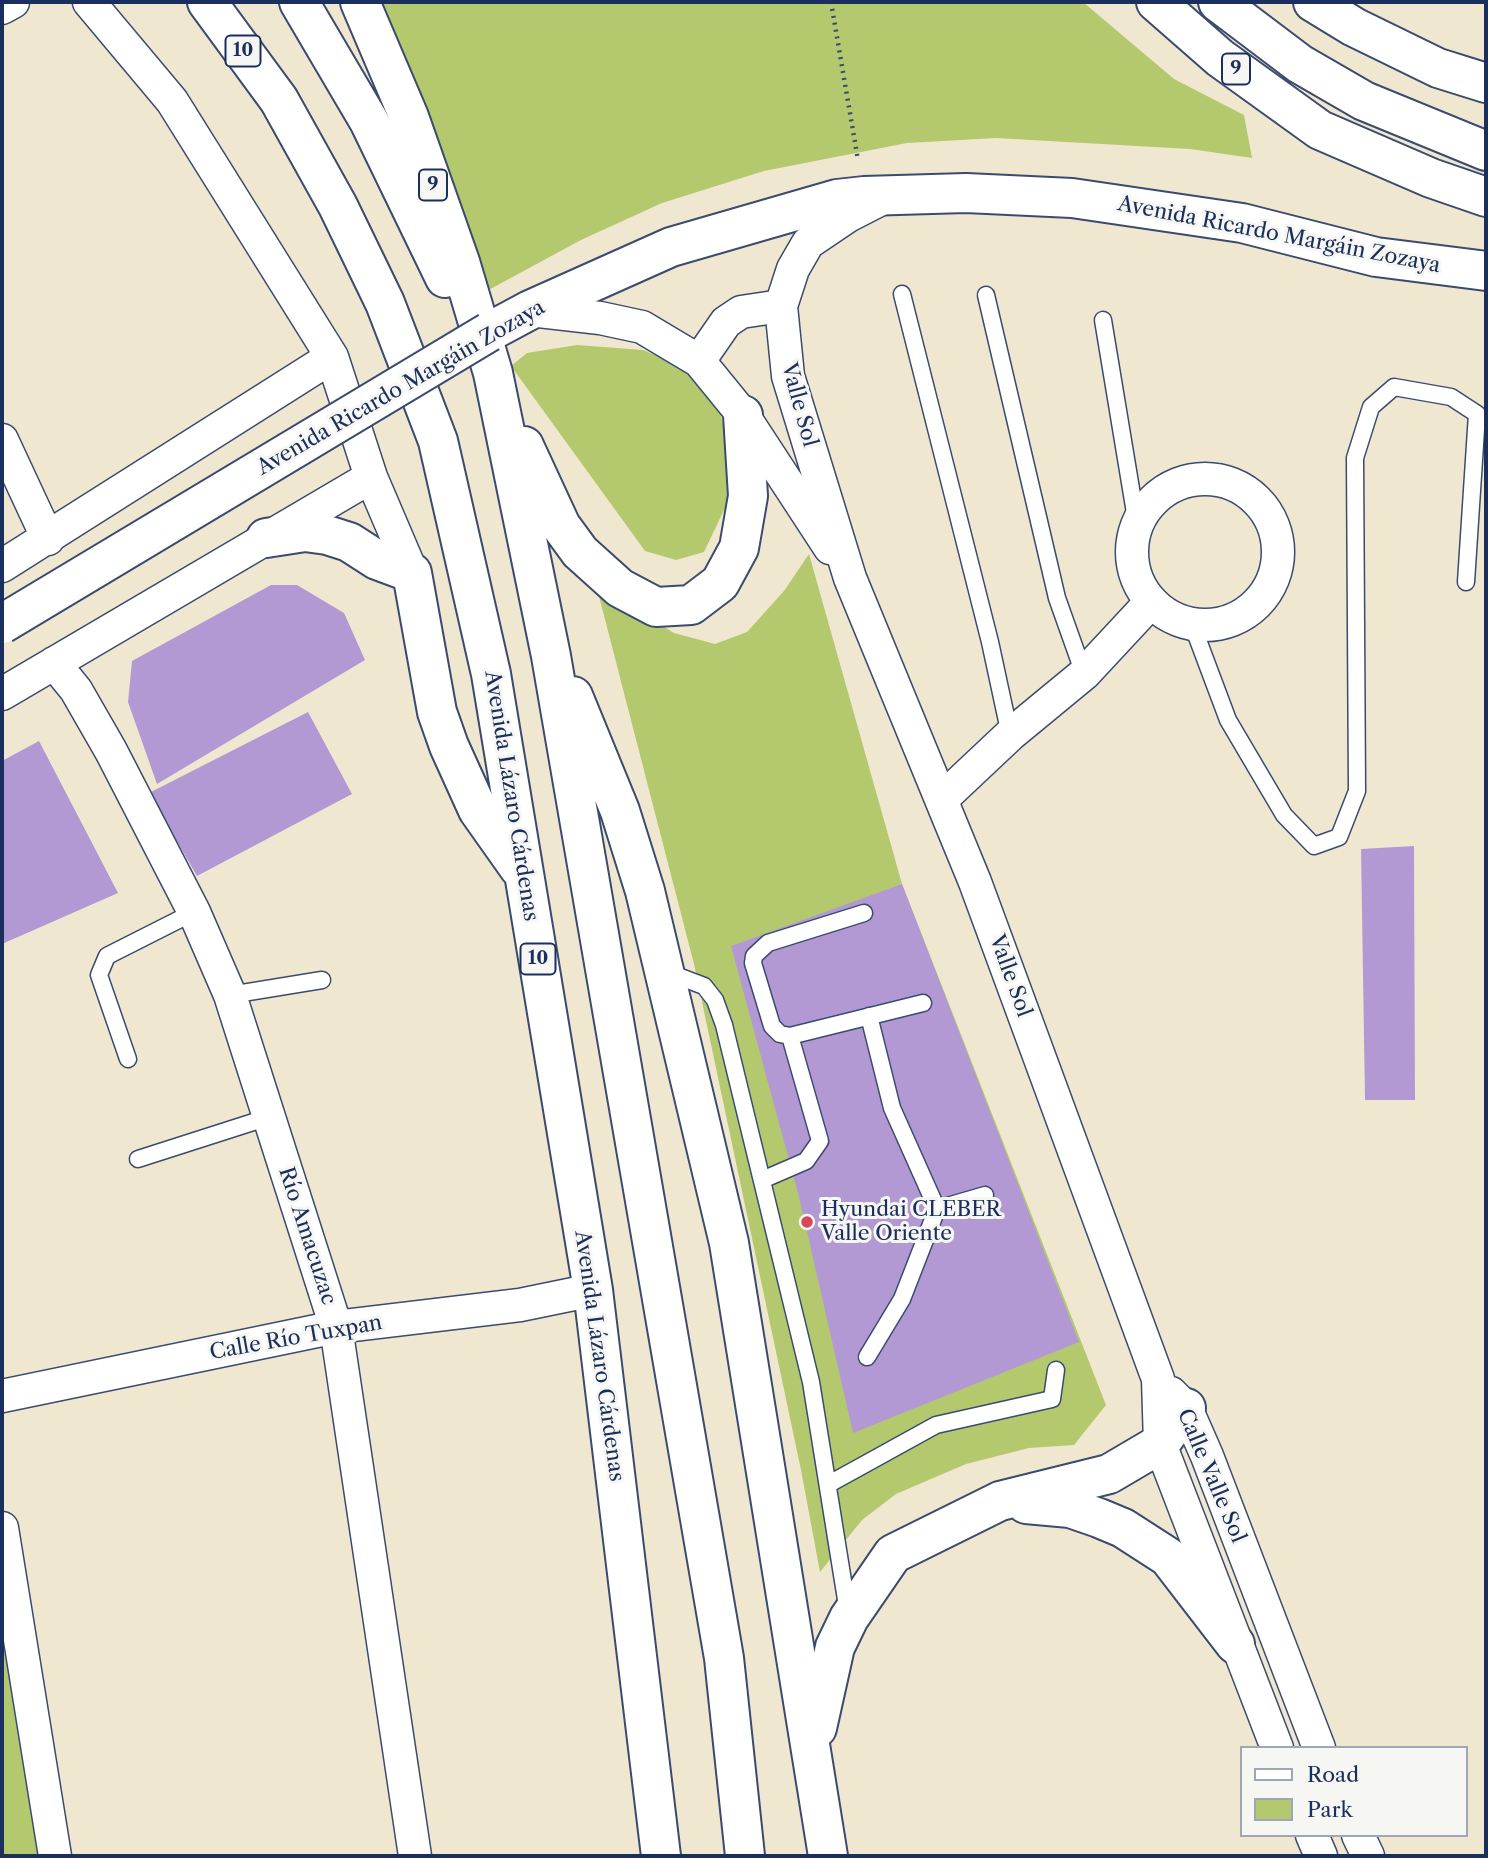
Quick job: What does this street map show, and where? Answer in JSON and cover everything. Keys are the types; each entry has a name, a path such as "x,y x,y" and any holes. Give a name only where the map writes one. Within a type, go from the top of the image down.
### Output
{"main road":[{"name":"Avenida Lázaro Cárdenas","path":"207,2 279,100 338,206 385,303 438,441 491,674 593,1290 661,1856"},
{"path":"299,2 369,121 493,373 561,526 580,552 620,588 656,607 691,606 720,583 739,548 748,496 744,415"},
{"name":"9","path":"360,2 409,117 460,262 493,373"},
{"name":"9","path":"1156,2 1220,58 1320,130 1431,178 1486,197"},
{"path":"1217,2 1300,64 1364,101 1486,151"},
{"path":"1313,2 1354,27 1438,68 1486,83"},
{"name":"Avenida Ricardo Margáin Zozaya","path":"2,624 530,310 670,247 837,199 877,195 966,193 1072,198 1242,223 1376,257 1486,271"},
{"path":"493,373 551,656 724,1658 745,1856"},
{"path":"266,538 305,532 327,535 349,542 376,560 412,573 437,712 449,746 478,810 524,876"},
{"path":"551,656 575,699 620,811 665,971 729,1242 813,1747 828,1856"},
{"path":"813,1747 835,1647 849,1618 893,1554 1000,1501 1088,1482 1109,1474 1160,1444 1186,1408"},
{"path":"1000,1501 1070,1508 1123,1528 1168,1557 1235,1644"}],"street":[{"path":"2,8 13,2"},
{"path":"89,2 172,101 332,357 371,477 412,573"},
{"name":"Valle Sol","path":"877,195 808,243 793,268 781,306 788,376 850,578 942,799 1158,1379"},
{"path":"699,361 726,322 741,312 781,306"},
{"name":"Valle Sol","path":"530,310 600,318 642,327 699,361 744,415 850,578"},
{"path":"2,566 332,357"},
{"path":"2,440 48,539"},
{"path":"2,694 371,477"},
{"path":"1189,480 1235,485 1255,498 1269,517 1278,539 1278,563 1271,585 1257,604 1238,618 1216,625 1192,624 1170,617 1151,602 1140,585 1133,565 1132,545 1137,525 1149,505 1167,489 1189,480"},
{"path":"942,799 1010,735 1084,674 1151,602"},
{"name":"Río Amacuzac","path":"54,663 76,691 111,751 194,912 230,995 336,1327 415,1856"},
{"name":"Calle Río Tuxpan","path":"2,1396 336,1327 520,1305 593,1290"},
{"name":"Calle Valle Sol","path":"1158,1379 1186,1408 1318,1746"},
{"name":"Calle Valle Sol","path":"1158,1379 1160,1444 1276,1746"},
{"path":"2,1528 55,1856"},
{"path":"1313,1837 1321,1856"},
{"path":"1358,1837 1368,1856"}],"lane":[{"path":"902,295 990,642 1010,735"},
{"path":"986,295 1057,598 1084,674"},
{"path":"1103,320 1137,525"},
{"path":"1192,624 1228,720 1284,815 1314,846 1339,837 1357,791 1355,458 1371,407 1394,387 1451,397 1477,414 1466,582"},
{"path":"128,1059 99,975 107,956 194,912"},
{"path":"864,913 768,943 754,956 753,963 772,1027 780,1034 790,1036 923,1003"},
{"path":"665,971 704,986 715,1000 724,1025 811,1382 849,1618"},
{"path":"230,995 322,980"},
{"path":"867,1357 902,1299 937,1209 892,1108 869,1016"},
{"path":"762,1180 806,1161 820,1141 790,1036"},
{"path":"138,1159 268,1117"},
{"path":"937,1209 985,1195"},
{"path":"829,1484 936,1425 1052,1399 1056,1370"}],"path":[{"path":"831,2 877,195"}],"green space":[{"path":"354,2 1083,2 1174,79 1244,115 1252,158 1190,149 996,138 907,143 764,171 662,203 581,240 470,300"},
{"path":"577,345 643,350 687,368 720,412 729,449 733,491 704,552 676,560 645,551 511,366 527,353"},
{"path":"809,554 902,884 1106,1405 1074,1445 1029,1448 966,1464 896,1494 862,1520 820,1572 694,964 593,573 640,612 674,633 715,644 747,632 784,591"},
{"path":"2,1505 62,1856 2,1856"}],"building":[{"path":"271,585 297,585 344,613 365,660 157,784 128,702 132,661"},
{"path":"308,712 352,794 197,876 149,793"},
{"path":"39,741 118,893 2,944 2,761"},
{"path":"1414,846 1415,1100 1365,1100 1361,849"},
{"path":"902,884 1079,1342 853,1433 799,1197 731,946"}],"place":[{"name":"Hyundai CLEBER Valle Oriente","path":"807,1222"}]}
